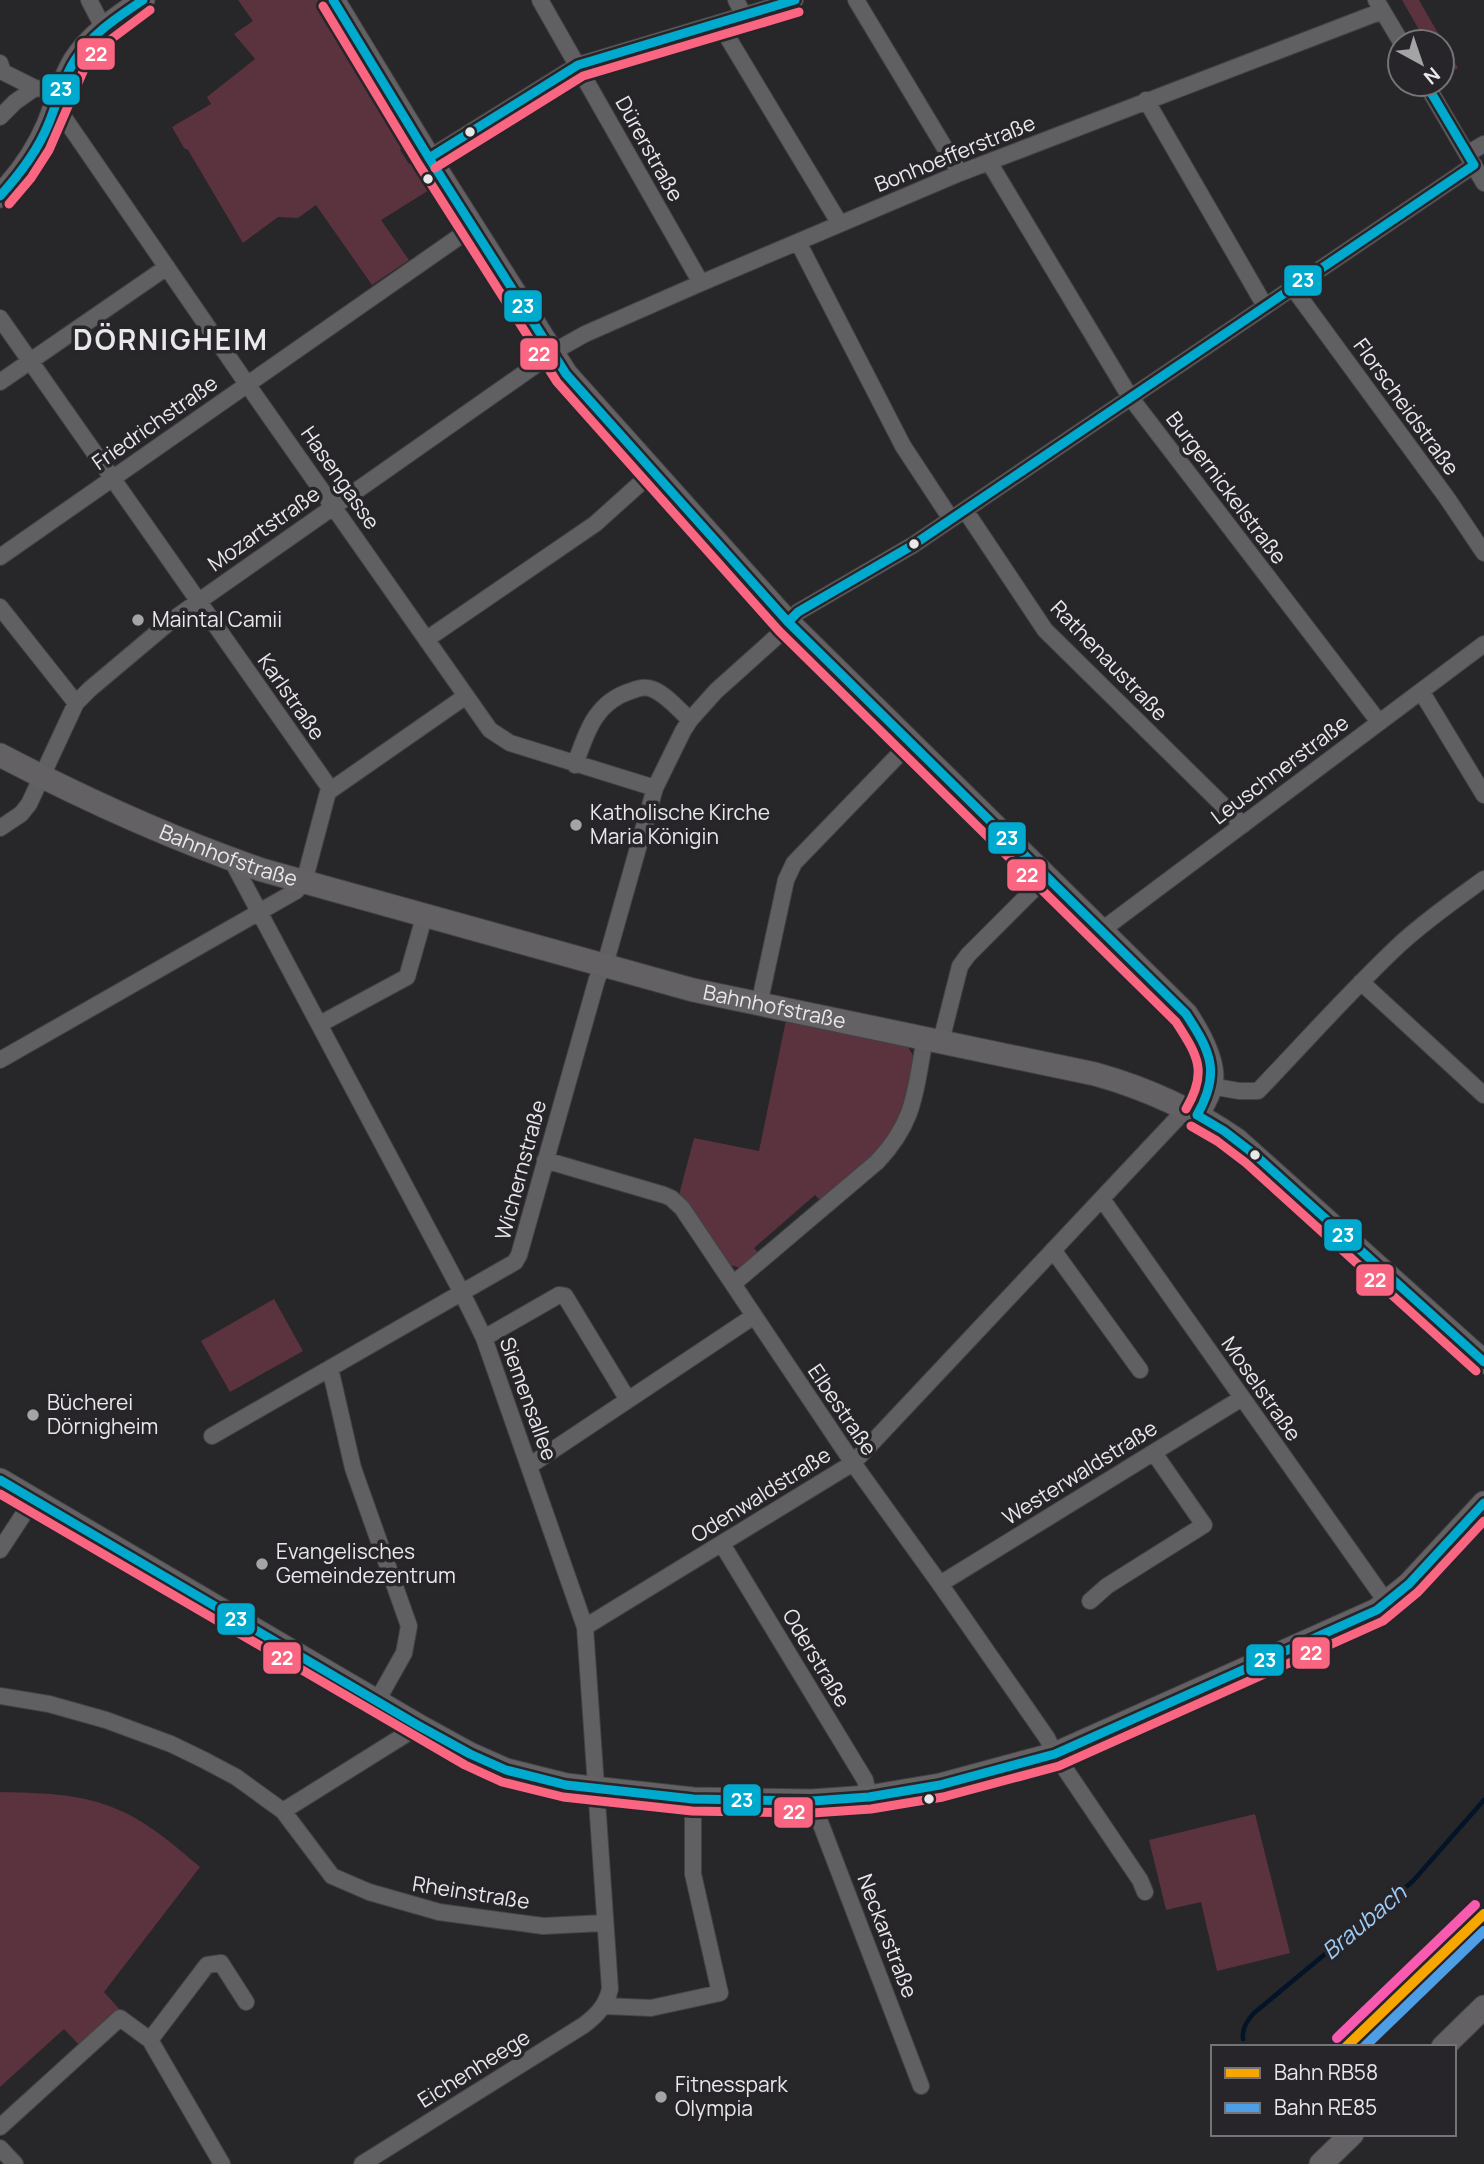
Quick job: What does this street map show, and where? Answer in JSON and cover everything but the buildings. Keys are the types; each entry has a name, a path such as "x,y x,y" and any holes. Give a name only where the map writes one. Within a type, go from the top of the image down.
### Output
{"street":[{"path":"89,0 104,29"},
{"path":"0,196 31,157 43,136 67,75 80,53 104,29 143,0"},
{"path":"334,0 429,158 566,374 788,622 1186,1014 1208,1059 1212,1076 1211,1086 1191,1112"},
{"name":"Dürerstraße","path":"540,0 701,283"},
{"path":"736,0 744,16"},
{"path":"429,158 578,65 795,0"},
{"path":"856,0 960,173"},
{"path":"1379,6 1392,28"},
{"name":"Bonhoefferstraße","path":"551,353 585,334 840,223 1379,6"},
{"path":"719,23 840,223"},
{"path":"0,62 3,72 58,98"},
{"path":"0,117 35,88"},
{"name":"Hasengasse","path":"58,98 167,267 490,730 502,739 655,789"},
{"path":"1434,98 1484,183"},
{"path":"1150,99 1265,306"},
{"name":"Wichernstraße","path":"212,1436 515,1262 655,789 690,720 716,691 775,638 798,612 885,563 1293,288 1470,160 1484,144"},
{"name":"Burgernickelstraße","path":"989,162 1130,397 1379,722"},
{"name":"Friedrichstraße","path":"0,557 472,227"},
{"name":"Rathenaustraße","path":"798,242 903,446 1045,630 1243,825"},
{"path":"0,382 167,267"},
{"name":"Florscheidstraße","path":"1293,288 1447,498 1484,553"},
{"name":"Karlstraße","path":"0,318 331,790"},
{"name":"Mozartstraße","path":"0,828 26,808 76,703 172,620 551,353"},
{"path":"427,639 595,524 654,471"},
{"path":"0,607 76,703"},
{"name":"Leuschnerstraße","path":"1102,930 1484,644"},
{"path":"575,765 593,718 616,697 628,691 647,688 654,690 690,720"},
{"path":"1421,691 1484,795"},
{"path":"0,1060 296,891 304,882 327,795 331,790 466,696"},
{"path":"759,1004 786,880 794,863 911,742"},
{"name":"Bahnhofstraße","path":"0,755 92,801 231,859 304,882 693,990 933,1039 1123,1082 1191,1112 1237,1140 1484,1362"},
{"name":"Siemensallee","path":"231,859 463,1293 484,1338 585,1627 610,1989 604,2006"},
{"path":"733,1284 877,1163 891,1147 900,1135 911,1110 960,966 1047,876"},
{"path":"1211,1086 1258,1091 1362,982 1434,915 1484,879"},
{"path":"320,1024 407,977 425,914"},
{"path":"1362,982 1484,1095"},
{"name":"Odenwaldstraße","path":"585,1627 853,1463 1102,1199 1191,1112"},
{"name":"Elbestraße","path":"545,1160 597,1173 671,1198 682,1208 853,1463 1047,1738 1140,1880 1145,1892"},
{"name":"Moselstraße","path":"1102,1199 1387,1603"},
{"path":"1053,1250 1140,1370"},
{"path":"484,1338 559,1295 565,1296 628,1400"},
{"path":"529,1466 754,1316"},
{"path":"331,1368 353,1468 409,1626 404,1653 376,1701"},
{"name":"Westerwaldstraße","path":"940,1584 1242,1398"},
{"path":"1090,1601 1107,1586 1204,1525 1154,1453"},
{"path":"0,1480 419,1727 506,1770 544,1781 597,1790 693,1799 812,1801 869,1797 940,1785 1055,1754 1367,1615 1387,1603 1409,1584 1484,1503"},
{"path":"0,1550 33,1500"},
{"name":"Oderstraße","path":"722,1544 865,1780 869,1797"},
{"name":"Rheinstraße","path":"0,1696 88,1714 171,1744 236,1777 283,1811 332,1876 369,1892 439,1912 555,1927 604,1923"},
{"path":"283,1811 419,1727"},
{"path":"604,2006 651,2008 720,1993 693,1874 693,1799"},
{"name":"Neckarstraße","path":"812,1801 921,2086"},
{"path":"150,2040 207,1965 221,1963 246,2002"},
{"name":"Eichenheege","path":"362,2164 584,2025 604,2006"},
{"path":"1445,2045 1484,2007"},
{"path":"0,2127 120,2018 150,2040 222,2164"},
{"path":"1321,2164 1350,2136"},
{"path":"0,2148 15,2164"}],"shaded area":[{"path":"238,0 318,0 405,136 403,138 407,144 400,150 409,164 417,160 434,187 381,220 409,260 372,285 316,205 298,218 278,217 243,243 172,127 211,104 207,97 255,59 234,34 253,21"},
{"path":"1402,0 1419,0 1435,28 1418,28"},
{"path":"786,1020 886,1043 906,1044 914,1057 902,1112 879,1151 822,1202 815,1195 754,1248 760,1255 744,1269 727,1264 679,1195 694,1138 759,1151"},
{"path":"274,1299 303,1351 230,1392 201,1341"},
{"path":"0,1792 72,1797 114,1808 148,1826 200,1867 104,1992 121,2011 81,2047 64,2029 0,2087"},
{"path":"1255,1814 1290,1953 1217,1971 1201,1902 1166,1910 1149,1840"}],"waterway":[{"name":"Braubach","path":"1243,2039 1243,2031 1254,2013 1413,1881 1484,1800"}],"rail line":[{"name":"RB58","path":"1348,2045 1484,1914"},
{"name":"RE85","path":"1366,2045 1484,1931"}],"transit line":[{"name":"23","path":"0,196 39,145 67,76 81,51 106,27 143,0"},
{"name":"23","path":"333,0 566,374 788,622 1186,1014 1202,1040 1210,1063 1209,1087 1197,1115"},
{"name":"23","path":"429,158 578,65 795,0"},
{"name":"22","path":"323,6 419,165 557,382 779,631 1176,1022 1198,1064 1197,1085 1186,1109"},
{"name":"22","path":"9,204 31,178 49,150 85,67 106,43 150,10"},
{"name":"22","path":"435,168 583,76 799,12"},
{"name":"23","path":"1434,98 1474,165"},
{"name":"23","path":"788,622 798,612 913,545 1474,165"},
{"name":"23","path":"1197,1115 1254,1154 1484,1362"},
{"name":"22","path":"1191,1126 1246,1163 1476,1371"},
{"name":"23","path":"0,1480 419,1726 506,1770 566,1785 693,1799 812,1801 869,1797 940,1785 1055,1754 1377,1610 1409,1584 1484,1503"},
{"name":"22","path":"0,1494 465,1765 502,1782 563,1797 692,1811 812,1813 871,1809 943,1797 1059,1766 1383,1621 1418,1592 1484,1521"},
{"path":"1337,2038 1475,1905"}],"place":[{"name":"Maintal Camii","path":"138,620"},
{"name":"Katholische Kirche Maria Königin","path":"576,825"},
{"name":"Bücherei Dörnigheim","path":"33,1415"},
{"name":"Evangelisches Gemeindezentrum","path":"262,1564"},
{"name":"Fitnesspark Olympia","path":"661,2097"}],"district":[{"name":"DÖRNIGHEIM","path":"171,340"}]}
